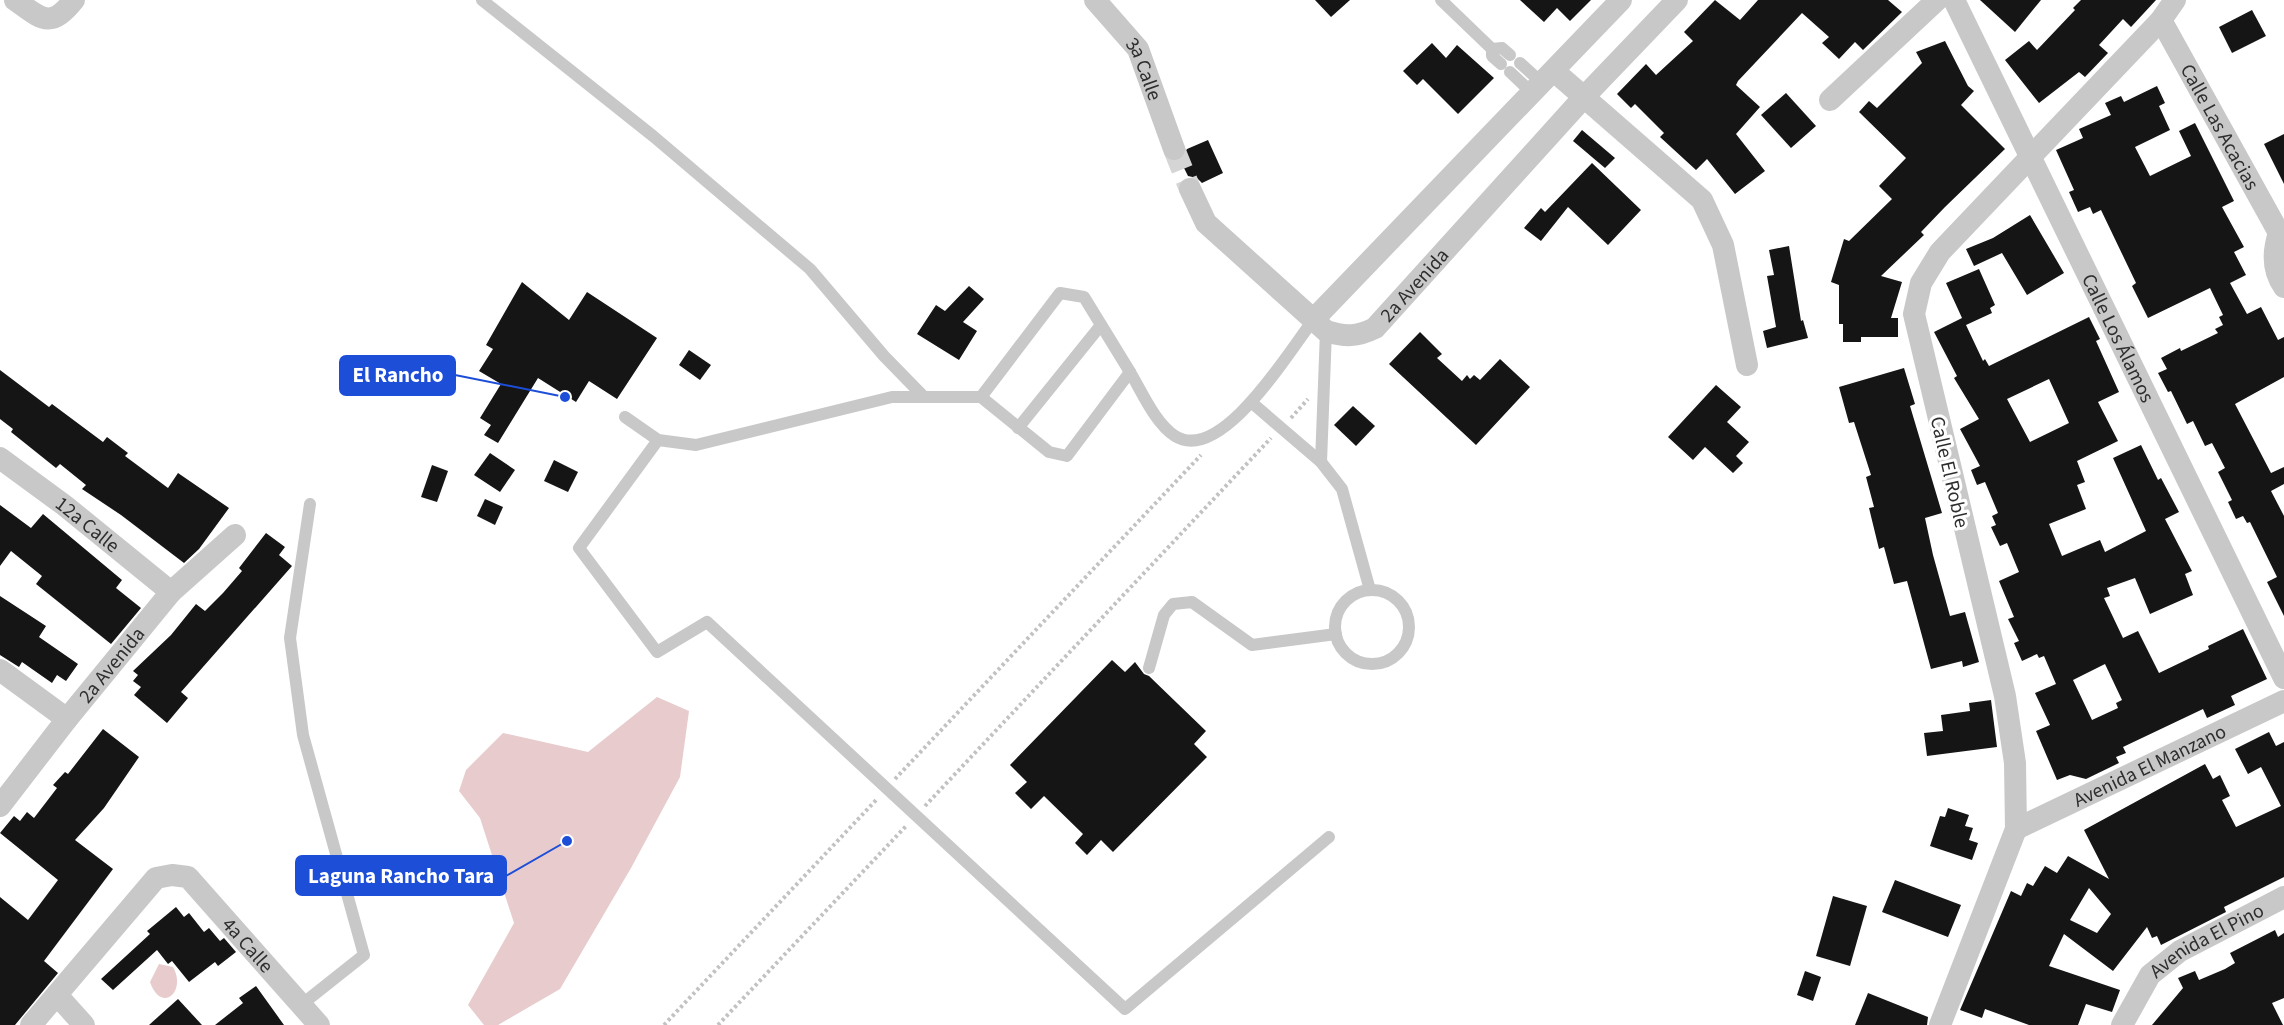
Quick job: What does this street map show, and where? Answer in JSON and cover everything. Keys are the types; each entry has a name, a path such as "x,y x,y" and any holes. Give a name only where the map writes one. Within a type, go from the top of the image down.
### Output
{"street":[{"path":"20,1 40,18 49,20 62,15 74,0"},
{"name":"3a Calle","path":"1095,0 1138,49 1174,149"},
{"path":"1830,100 1937,0"},
{"name":"Calle Los Álamos","path":"1954,0 2284,678"},
{"name":"Calle El Roble","path":"1940,1025 2016,829 2015,763 2005,696 1914,314 1921,284 1940,252 2162,20 2175,0"},
{"name":"2a Avenida","path":"1320,325 1342,336 1360,335 1375,328 1584,97 1675,1"},
{"path":"1190,189 1206,223 1320,325 1611,3"},
{"name":"Calle Las Acacias","path":"2162,20 2282,233 2273,251 2279,280 2284,287"},
{"path":"1542,82 1584,97 1702,200 1723,245 1747,365"},
{"name":"12a Calle","path":"0,458 64,505 171,592"},
{"name":"2a Avenida","path":"0,806 67,719 171,592 235,535"},
{"path":"0,670 67,719"},
{"name":"Avenida El Manzano","path":"2016,829 2284,701"},
{"name":"4a Calle","path":"57,995 156,878 172,875 189,878 319,1025"},
{"name":"Avenida El Pino","path":"2122,1025 2150,975 2180,951 2284,897"},
{"path":"31,1025 57,995 84,1025"}],"lane":[{"path":"482,0 653,136 810,269 884,356 924,397"},
{"path":"1442,0 1492,49 1492,56 1542,82"},
{"path":"981,397 1060,293 1084,297 1161,423 1176,437 1200,441 1222,431 1320,325"},
{"path":"1018,428 1101,325"},
{"path":"1320,325 1322,462"},
{"path":"625,417 658,440 696,445 892,397 981,397 1049,452 1067,456 1130,372"},
{"path":"1251,402 1322,462 1342,489 1370,590"},
{"path":"658,440 579,548 657,652 707,622 1125,1009 1329,837"},
{"path":"302,1005 364,955 303,735 290,638 310,504"},
{"path":"1370,590 1382,591 1401,603 1410,626 1403,648 1384,662 1360,661 1349,655 1341,646 1336,634 1336,621 1347,599 1358,592 1370,590"},
{"path":"1149,668 1164,615 1173,604 1192,602 1252,645 1336,634"}],"path":[{"path":"1285,424 1309,398"},
{"path":"923,807 1276,433"},
{"path":"892,783 1202,454"},
{"path":"664,1025 884,791"},
{"path":"718,1025 915,816"}],"shaded area":[{"path":"657,697 689,711 680,777 631,868 560,989 498,1025 484,1025 468,1005 514,923 480,818 459,791 466,770 503,733 588,752"},
{"path":"159,964 173,967 176,976 175,991 166,998 160,997 155,992 150,982"}],"building":[{"path":"1315,0 1350,0 1331,17"},
{"path":"1520,0 1591,0 1570,21 1557,8 1544,22"},
{"path":"1715,0 1740,20 1758,0 1888,0 1902,12 1863,50 1855,42 1839,59 1822,43 1829,37 1802,13 1738,81 1736,85 1760,107 1736,134 1765,171 1735,194 1707,159 1696,170 1660,137 1664,133 1635,104 1631,108 1617,94 1646,64 1656,75 1693,41 1684,32"},
{"path":"1980,0 2041,0 2015,32"},
{"path":"2081,0 2156,0 2131,27 2123,19 2099,45 2108,53 2085,77 2079,72 2039,103 2005,60 2029,41 2037,50 2075,10 2073,8"},
{"path":"2252,10 2266,36 2232,53 2219,27"},
{"path":"1945,41 1968,86 1974,91 1961,105 2005,149 1945,207 1921,232 1924,235 1881,276 1902,282 1891,318 1898,318 1898,337 1861,337 1861,342 1843,342 1843,324 1839,324 1839,285 1831,282 1844,239 1849,241 1892,199 1879,186 1906,158 1859,112 1869,101 1877,108 1922,63 1916,52"},
{"path":"1432,43 1446,58 1457,45 1494,78 1458,114 1423,79 1417,85 1403,71"},
{"path":"2157,86 2165,103 2159,106 2170,130 2135,147 2150,176 2191,156 2179,131 2195,123 2234,201 2222,207 2244,247 2234,252 2246,275 2230,283 2247,314 2261,307 2278,340 2284,337 2284,377 2235,404 2271,473 2284,467 2284,484 2271,491 2284,516 2284,616 2267,582 2277,577 2250,522 2247,523 2243,516 2236,519 2228,502 2232,500 2218,472 2225,468 2212,443 2205,446 2193,421 2187,424 2171,391 2168,392 2158,373 2167,369 2161,358 2218,333 2215,329 2223,325 2219,317 2223,315 2210,288 2148,318 2132,286 2136,283 2101,210 2093,214 2090,207 2078,212 2069,192 2074,190 2056,150 2083,138 2079,129 2111,115 2105,103 2121,96 2124,102"},
{"path":"1786,93 1816,126 1791,148 1761,115"},
{"path":"1582,130 1615,158 1605,168 1573,141"},
{"path":"2284,134 2284,184 2264,144"},
{"path":"1208,140 1223,173 1202,183 1197,178 1188,176 1180,160 1187,149"},
{"path":"1592,163 1641,210 1608,245 1568,207 1541,241 1524,228 1541,208 1545,212"},
{"path":"2030,215 2064,273 2027,295 2002,253 1974,266 1966,249 1993,238"},
{"path":"1789,246 1801,321 1803,320 1808,338 1767,348 1763,331 1776,327 1767,276 1774,275 1769,250"},
{"path":"1979,269 1995,305 1990,308 1992,313 1966,325 1983,361 1985,359 1989,366 2089,317 2100,339 2096,341 2119,392 2098,402 2118,441 2077,461 2085,482 2077,485 2086,509 2049,524 2062,556 2100,540 2105,552 2146,531 2113,458 2141,445 2158,480 2161,478 2179,512 2165,519 2192,571 2185,574 2193,595 2150,614 2135,578 2107,588 2110,596 2104,598 2123,638 2138,631 2159,673 2209,649 2208,646 2243,629 2267,679 2231,696 2235,705 2207,718 2203,709 2123,747 2126,753 2116,757 2119,763 2086,779 2070,775 2057,780 2036,731 2050,725 2035,693 2056,684 2044,656 2039,658 2037,654 2022,661 2014,643 2019,641 2008,619 2014,617 1999,581 2019,572 2007,543 2000,546 1991,527 1996,525 1992,516 1998,513 1985,482 1977,485 1971,470 1980,466 1960,429 1979,419 1954,378 1957,376 1934,332 1962,318 1946,283","holes":["2049,379 2069,423 2030,442 2007,399","2105,664 2122,700 2116,703 2118,708 2092,720 2073,680"]},
{"path":"522,282 569,320 587,292 657,338 617,399 589,381 576,402 538,378 498,443 484,435 491,425 480,418 501,384 479,371 493,349 486,345"},
{"path":"969,286 984,299 963,322 977,331 959,360 917,334 936,305 945,311"},
{"path":"1420,332 1442,354 1437,358 1462,381 1467,375 1470,379 1474,375 1480,380 1500,359 1530,387 1476,445 1389,364"},
{"path":"689,350 711,365 700,380 679,365"},
{"path":"1904,368 1915,404 1910,406 1942,513 1925,518 1933,555 1950,616 1965,612 1979,662 1963,667 1962,661 1931,669 1907,581 1894,584 1884,547 1879,549 1869,508 1874,507 1866,477 1871,475 1854,422 1849,423 1839,387"},
{"path":"0,370 49,407 52,404 103,442 107,437 128,453 125,456 168,488 178,473 229,508 199,549 184,563 121,515 82,489 86,485 60,464 56,468 11,432 13,429 0,419"},
{"path":"1716,385 1741,407 1727,422 1749,442 1736,456 1743,463 1733,473 1705,447 1693,460 1668,437"},
{"path":"1353,406 1375,426 1356,446 1334,425"},
{"path":"490,453 515,470 500,492 474,475"},
{"path":"554,460 578,472 568,492 544,481"},
{"path":"432,465 448,471 437,502 421,497"},
{"path":"485,499 503,507 495,525 477,516"},
{"path":"0,505 31,528 43,514 122,580 116,588 141,608 111,644 36,584 42,576 11,551 0,566"},
{"path":"266,533 285,547 279,555 292,566 181,692 188,698 167,723 134,695 141,687 133,681 138,675 133,671 171,635 196,604 205,611 223,593 242,571 239,568"},
{"path":"0,596 46,626 39,637 78,664 66,681 57,675 52,683 22,662 19,667 0,655"},
{"path":"1112,660 1125,672 1135,662 1144,674 1149,676 1206,731 1194,744 1207,757 1113,852 1101,840 1087,855 1075,843 1083,834 1044,796 1031,809 1015,793 1027,782 1010,765"},
{"path":"1991,700 1997,747 1927,756 1924,733 1943,731 1941,715 1970,711 1969,703"},
{"path":"103,729 139,757 104,808 75,840 113,869 44,961 58,973 15,1025 0,1025 0,897 28,920 58,880 0,833 14,816 20,821 27,812 34,818 57,788 53,785 65,772 68,774"},
{"path":"2269,732 2276,746 2284,742 2284,877 2224,907 2226,912 2161,945 2157,936 2152,938 2147,927 2113,971 2064,934 2049,966 2120,990 2112,1012 2086,1004 2078,1025 2029,1025 1985,1009 1982,1018 1960,1010 2011,891 2021,896 2027,883 2033,886 2045,866 2057,873 2068,856 2109,879 2084,830 2205,764 2213,779 2220,775 2230,796 2222,800 2236,827 2281,806 2261,767 2248,774 2235,749","holes":["2089,888 2111,914 2097,933 2070,920"]},
{"path":"1948,808 1969,815 1965,826 1973,828 1969,840 1978,843 1972,860 1930,846 1940,816 1945,817"},
{"path":"1895,880 1961,905 1948,937 1882,912"},
{"path":"1833,896 1867,906 1850,966 1816,956"},
{"path":"176,907 184,917 189,913 204,932 209,928 220,941 224,938 236,952 218,966 215,962 189,982 172,961 168,964 157,950 113,990 101,979 150,934 147,931"},
{"path":"2275,930 2278,937 2284,933 2284,998 2272,1003 2283,1025 2152,1025 2183,988 2178,978 2195,971 2199,980 2225,969 2235,963 2230,953"},
{"path":"1805,971 1821,977 1813,1001 1797,995"},
{"path":"256,986 284,1025 215,1025 243,1003 239,998"},
{"path":"1868,993 1928,1017 1927,1025 1855,1025"},
{"path":"178,999 202,1025 149,1025"}],"tunnel":[{"path":"1174,149 1190,189"}],"place":[{"name":"El Rancho","path":"565,397"},
{"name":"Laguna Rancho Tara","path":"567,841"}]}
